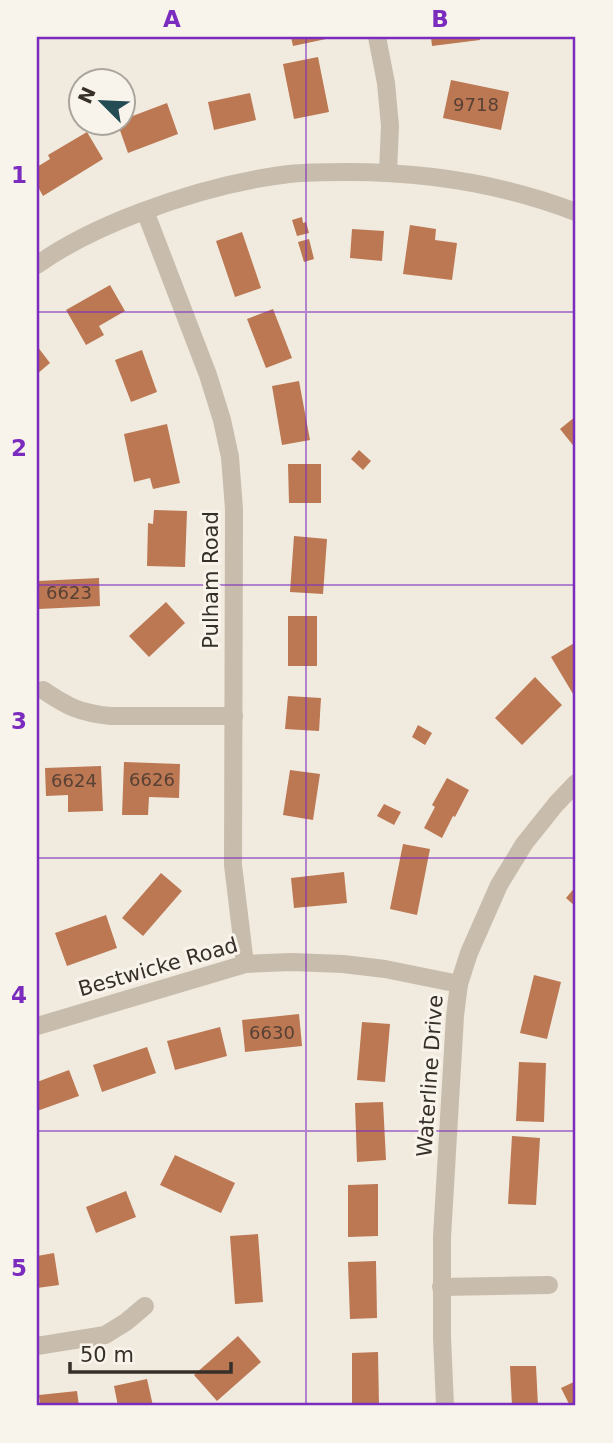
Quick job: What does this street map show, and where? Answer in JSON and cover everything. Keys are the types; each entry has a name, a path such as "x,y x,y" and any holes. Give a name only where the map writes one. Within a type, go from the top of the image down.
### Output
{"street":[{"path":"377,37 386,83 390,126 388,172"},
{"path":"37,265 107,225 166,202 228,185 290,174 388,172 431,176 483,184 576,212"},
{"name":"Pulham Road","path":"145,211 208,376 230,457 234,509 233,865 245,964"},
{"path":"43,690 66,706 91,714 234,716"},
{"name":"Waterline Drive","path":"445,1406 442,1337 443,1209 459,984 469,953 499,885 524,844 576,783"},
{"name":"Bestwicke Road","path":"37,1026 245,964 343,964 385,969 459,984"},
{"path":"442,1287 549,1285"},
{"path":"37,1346 105,1335 145,1306"}],"building":[{"path":"291,37 325,37 326,39 293,46"},
{"path":"431,37 480,37 480,40 432,46"},
{"path":"318,57 329,112 294,119 283,64"},
{"path":"451,80 509,92 501,130 443,118"},
{"path":"250,93 256,120 214,130 208,102"},
{"path":"167,103 178,134 128,153 122,136 136,136 136,115"},
{"path":"80,136 89,136 103,159 43,196 37,185 37,167 50,159 48,155"},
{"path":"302,217 309,233 297,236 292,220"},
{"path":"410,225 436,229 435,240 457,243 452,280 403,274"},
{"path":"352,229 384,231 382,261 350,258"},
{"path":"242,232 261,288 235,297 216,241"},
{"path":"309,239 314,259 304,262 298,242"},
{"path":"110,285 125,311 99,326 104,335 86,345 66,310"},
{"path":"273,309 292,358 266,368 247,319"},
{"path":"37,346 50,363 37,374"},
{"path":"142,350 157,392 131,402 115,360"},
{"path":"299,381 310,440 282,445 272,386"},
{"path":"576,416 576,449 560,429"},
{"path":"167,424 180,483 153,489 150,478 134,482 124,434"},
{"path":"359,450 371,461 363,470 351,459"},
{"path":"288,464 321,464 321,503 289,503"},
{"path":"154,510 187,511 185,567 147,566 148,523 153,524"},
{"path":"294,536 327,539 323,594 290,592"},
{"path":"99,578 100,606 39,609 38,581"},
{"path":"166,602 185,623 149,657 129,636"},
{"path":"288,616 317,616 317,666 288,666"},
{"path":"576,642 576,699 551,657"},
{"path":"535,677 562,705 522,745 495,718"},
{"path":"288,696 321,698 319,731 285,729"},
{"path":"418,725 432,733 425,745 412,737"},
{"path":"124,762 180,764 179,798 149,797 148,815 122,815"},
{"path":"101,766 103,811 68,812 68,795 46,796 45,768"},
{"path":"290,770 320,774 313,820 283,815"},
{"path":"447,778 469,790 442,838 424,828 435,807 432,805"},
{"path":"384,804 401,812 394,825 377,816"},
{"path":"403,844 430,849 417,915 390,909"},
{"path":"344,872 347,903 294,908 291,878"},
{"path":"161,873 182,891 143,936 122,918"},
{"path":"576,886 576,907 566,898"},
{"path":"106,915 117,948 67,966 55,933"},
{"path":"534,975 561,982 547,1039 520,1033"},
{"path":"299,1014 302,1046 245,1052 242,1020"},
{"path":"362,1022 390,1024 385,1082 357,1080"},
{"path":"220,1027 227,1056 175,1070 167,1041"},
{"path":"147,1047 156,1073 102,1092 93,1065"},
{"path":"519,1062 546,1063 544,1122 516,1121"},
{"path":"69,1070 79,1096 37,1111 37,1082"},
{"path":"383,1102 386,1160 357,1162 355,1103"},
{"path":"512,1136 540,1138 536,1205 508,1204"},
{"path":"175,1155 235,1183 221,1213 160,1185"},
{"path":"378,1184 378,1236 348,1237 348,1185"},
{"path":"126,1191 136,1217 96,1233 86,1207"},
{"path":"258,1234 263,1302 235,1304 230,1236"},
{"path":"54,1253 59,1285 37,1288 37,1256"},
{"path":"376,1261 377,1318 350,1319 348,1262"},
{"path":"238,1336 261,1362 217,1401 194,1375"},
{"path":"378,1352 379,1406 352,1406 352,1353"},
{"path":"510,1366 536,1366 538,1406 512,1406"},
{"path":"147,1379 153,1406 118,1406 114,1386"},
{"path":"576,1381 576,1406 570,1406 561,1388"},
{"path":"77,1391 79,1406 40,1406 39,1395"}]}
